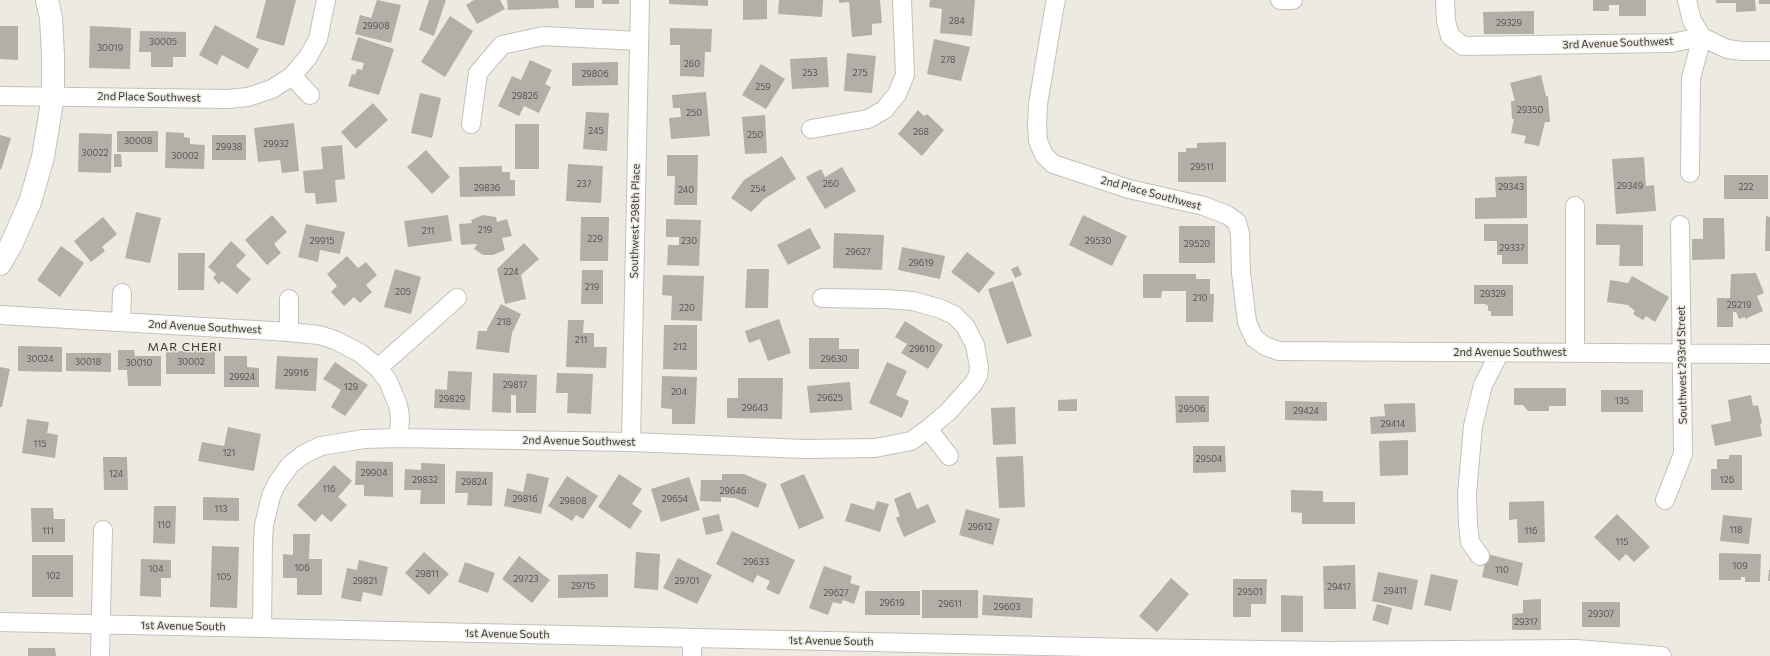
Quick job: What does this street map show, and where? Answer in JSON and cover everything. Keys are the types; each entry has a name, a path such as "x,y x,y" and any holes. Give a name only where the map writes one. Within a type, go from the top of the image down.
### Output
{"main road":[{"path":"0,264 30,202 43,158 53,96 51,18 47,0"}],"street":[{"name":"2nd Place Southwest","path":"0,96 228,99 248,97 272,89 292,76 308,57 318,39 326,0"},
{"name":"Southwest 298th Place","path":"631,442 640,0"},
{"path":"811,129 868,119 884,110 897,94 905,75 902,0"},
{"name":"2nd Place Southwest","path":"1056,0 1036,126 1038,140 1044,155 1053,164 1129,189 1204,206 1227,215 1237,222 1240,234 1244,302 1247,322 1254,338"},
{"path":"1280,0 1293,0"},
{"name":"3rd Avenue Southwest","path":"1445,0 1446,21 1450,36 1463,46 1671,43 1702,37"},
{"path":"1687,0 1692,21 1702,37 1727,49 1742,51 1770,51"},
{"path":"470,124 478,73 502,45 543,36 638,41"},
{"path":"1690,173 1691,78 1702,37"},
{"path":"292,76 310,95"},
{"path":"1575,206 1575,352"},
{"name":"Southwest 293rd Street","path":"1664,500 1683,454 1680,225"},
{"path":"121,322 122,293"},
{"path":"378,368 458,298"},
{"name":"2nd Avenue Southwest","path":"0,315 319,335 348,345 378,368 388,381 398,405 400,417 399,438 631,442 805,449 875,448 911,441 928,429 968,390 978,376 979,367 975,345 966,326 954,315 913,301 822,298"},
{"path":"289,299 289,332"},
{"name":"2nd Avenue Southwest","path":"1254,338 1265,346 1279,351 1770,354"},
{"path":"1480,556 1470,542 1468,523 1467,494 1473,426 1482,385 1500,352"},
{"path":"928,429 949,456"},
{"path":"262,628 264,525 271,496 285,471 304,454 328,443 364,439 399,438"},
{"path":"100,656 103,530"},
{"name":"1st Avenue South","path":"0,622 692,638 950,650 1329,654 1576,652 1662,656"},
{"path":"692,638 692,656"}],"building":[{"path":"266,0 296,0 284,46 256,38"},
{"path":"377,0 401,5 391,43 355,34 360,15 371,18"},
{"path":"429,0 446,0 434,36 419,30"},
{"path":"474,0 500,0 505,9 477,24 466,5"},
{"path":"507,0 558,0 559,8 508,10"},
{"path":"575,0 594,0 594,8 575,8"},
{"path":"602,0 619,0 619,4 602,4"},
{"path":"669,0 708,0 708,6 669,4"},
{"path":"743,0 767,0 767,19 743,20"},
{"path":"779,0 823,0 822,17 778,14"},
{"path":"839,0 880,0 882,23 872,24 872,35 852,37 849,2 839,3"},
{"path":"930,0 975,0 972,36 940,33 942,9 929,7"},
{"path":"1593,0 1646,0 1646,16 1619,16 1619,5 1609,5 1609,11 1593,11"},
{"path":"1716,0 1755,0 1756,11 1736,12 1736,3 1716,3"},
{"path":"1759,0 1770,0 1770,4 1759,4"},
{"path":"1534,11 1534,34 1484,34 1483,12"},
{"path":"450,16 473,31 445,77 421,62"},
{"path":"215,25 259,49 248,69 222,55 217,65 199,55"},
{"path":"0,26 18,26 18,60 0,59"},
{"path":"90,26 131,28 130,69 89,68"},
{"path":"670,28 712,29 711,52 705,52 704,77 680,76 680,45 670,45"},
{"path":"140,31 186,32 186,57 173,57 173,67 151,67 151,52 139,52"},
{"path":"358,37 394,49 379,95 348,86 352,74 355,75 357,69 362,70 364,63 351,60"},
{"path":"934,39 970,47 961,81 927,74"},
{"path":"847,53 876,56 872,93 844,91"},
{"path":"827,57 829,87 792,89 790,59"},
{"path":"530,60 552,70 545,84 551,87 539,113 524,106 519,116 498,106 512,76 521,80"},
{"path":"618,62 618,85 572,86 572,63"},
{"path":"761,64 785,79 766,109 742,95"},
{"path":"1541,75 1546,96 1548,96 1550,122 1545,122 1539,146 1524,143 1526,136 1511,133 1514,119 1512,119 1511,101 1515,101 1510,83"},
{"path":"706,92 710,136 671,139 669,118 681,117 680,108 673,108 672,95"},
{"path":"420,93 441,98 432,138 411,133"},
{"path":"373,103 388,120 356,149 341,132"},
{"path":"918,110 924,116 927,114 944,130 922,156 898,134"},
{"path":"586,112 609,113 607,151 583,149"},
{"path":"765,115 767,153 745,154 742,117"},
{"path":"294,123 299,171 282,173 280,160 258,162 254,128"},
{"path":"515,124 539,124 539,169 515,169"},
{"path":"117,131 158,131 158,152 117,152"},
{"path":"166,132 184,133 184,137 190,138 190,144 205,145 204,169 165,168"},
{"path":"79,133 112,134 111,173 78,172"},
{"path":"0,135 11,138 1,170 0,169"},
{"path":"212,135 246,135 246,160 212,160"},
{"path":"1226,142 1226,182 1178,182 1178,152 1186,152 1186,148 1197,148 1197,143"},
{"path":"342,145 345,179 335,180 337,202 316,204 315,193 305,193 303,171 323,169 321,147"},
{"path":"426,150 450,177 432,194 407,167"},
{"path":"114,154 121,154 122,167 114,167"},
{"path":"667,155 698,155 697,205 674,205 675,176 667,176"},
{"path":"782,156 796,179 764,199 751,212 731,198 744,180"},
{"path":"1644,157 1646,186 1654,185 1656,211 1616,214 1612,159"},
{"path":"568,164 603,166 601,203 566,201"},
{"path":"502,166 502,172 510,172 510,180 515,180 515,196 460,197 459,167"},
{"path":"842,167 856,191 825,209 806,177 821,169 825,177"},
{"path":"1724,175 1768,175 1768,199 1724,199"},
{"path":"1527,176 1527,218 1475,219 1475,198 1496,197 1495,177"},
{"path":"136,212 161,218 150,263 125,258"},
{"path":"272,215 287,232 274,244 281,253 267,265 245,240"},
{"path":"448,215 452,241 408,247 404,221"},
{"path":"483,215 496,217 497,222 507,219 512,236 502,238 505,250 493,255 483,255 474,249 477,244 461,245 459,224 472,223 471,220"},
{"path":"1083,215 1127,236 1112,266 1069,245"},
{"path":"1766,216 1770,217 1770,251 1765,251"},
{"path":"103,217 117,234 102,247 105,251 91,262 74,241"},
{"path":"581,217 609,217 608,261 580,261"},
{"path":"1703,218 1724,218 1725,259 1692,260 1692,239 1703,239"},
{"path":"666,219 701,220 699,266 667,265 668,245 679,245 679,237 666,237"},
{"path":"306,224 345,232 340,254 320,250 318,262 298,257"},
{"path":"1484,224 1528,224 1528,264 1502,264 1502,255 1497,255 1497,241 1484,241"},
{"path":"1596,224 1643,225 1643,266 1619,266 1620,245 1596,245"},
{"path":"1179,226 1215,226 1215,263 1179,263"},
{"path":"810,228 821,248 788,265 777,245"},
{"path":"834,233 884,235 882,270 833,268"},
{"path":"231,241 246,255 236,266 251,279 237,294 222,281 219,284 213,278 216,274 208,267"},
{"path":"524,243 539,259 521,275 526,299 505,304 497,269"},
{"path":"61,246 84,263 60,297 37,280"},
{"path":"902,247 945,256 940,279 898,270"},
{"path":"967,252 995,273 979,293 951,272"},
{"path":"178,253 205,253 204,290 178,290"},
{"path":"347,256 358,268 366,262 377,275 366,285 372,292 360,303 354,297 344,306 331,292 337,286 327,274"},
{"path":"1018,266 1022,275 1015,278 1011,269"},
{"path":"395,269 421,277 411,314 384,307"},
{"path":"747,269 769,269 768,308 745,308"},
{"path":"582,270 603,270 603,304 581,304"},
{"path":"1756,273 1764,293 1757,296 1763,311 1745,319 1745,317 1739,319 1736,312 1733,312 1733,327 1717,327 1717,298 1730,298 1731,274"},
{"path":"1143,274 1196,274 1196,279 1210,279 1210,294 1214,294 1213,322 1186,322 1186,291 1162,291 1161,298 1143,298"},
{"path":"663,275 704,276 702,321 671,320 672,296 662,295"},
{"path":"1632,276 1669,297 1655,322 1646,316 1643,320 1633,314 1635,311 1628,305 1607,302 1610,280 1628,283"},
{"path":"1013,281 1032,336 1007,344 988,289"},
{"path":"1474,285 1513,285 1513,316 1491,316 1491,311 1488,311 1488,305 1474,304"},
{"path":"501,304 521,314 512,333 509,353 476,349 478,331 487,331"},
{"path":"779,319 791,353 768,361 760,339 749,343 745,331"},
{"path":"568,320 584,320 583,333 594,333 594,347 607,347 606,368 566,367"},
{"path":"905,321 943,345 928,369 901,353 907,344 895,337"},
{"path":"664,325 697,325 697,370 663,369"},
{"path":"809,338 839,338 839,349 859,349 859,369 809,369"},
{"path":"18,346 62,347 62,372 18,371"},
{"path":"118,350 134,350 135,356 161,356 161,386 128,386 127,370 118,370"},
{"path":"166,351 215,351 215,374 166,374"},
{"path":"66,353 111,353 111,372 66,371"},
{"path":"224,356 247,356 247,367 259,368 259,387 224,387"},
{"path":"277,356 318,358 316,391 275,389"},
{"path":"335,362 368,385 345,416 331,407 341,390 323,379"},
{"path":"887,362 907,371 896,395 909,401 902,418 869,403"},
{"path":"0,367 10,369 2,407 0,407"},
{"path":"448,371 472,372 470,410 434,408 435,389 447,390"},
{"path":"493,373 537,375 536,413 516,413 516,395 511,395 511,413 492,412"},
{"path":"557,373 593,374 591,414 567,413 568,393 556,393"},
{"path":"662,376 697,377 695,424 672,424 672,409 661,408"},
{"path":"738,378 783,378 782,419 727,418 727,398 738,398"},
{"path":"850,382 852,410 810,413 807,386"},
{"path":"1514,388 1566,388 1566,406 1549,406 1549,411 1528,411 1523,405 1514,405"},
{"path":"1601,390 1643,390 1643,412 1601,412"},
{"path":"1751,395 1753,406 1758,405 1762,423 1760,424 1762,436 1715,446 1711,425 1731,421 1728,400"},
{"path":"1175,396 1209,396 1209,422 1176,423"},
{"path":"1077,399 1077,411 1058,411 1058,400"},
{"path":"1285,401 1327,402 1327,421 1285,420"},
{"path":"1415,403 1416,432 1371,434 1370,417 1385,416 1384,404"},
{"path":"1015,407 1016,444 993,445 991,408"},
{"path":"27,419 49,422 47,433 58,435 55,458 22,453"},
{"path":"228,427 261,434 254,471 198,461 202,442 224,446"},
{"path":"1408,440 1408,475 1380,476 1379,441"},
{"path":"1193,446 1225,446 1226,472 1193,473"},
{"path":"1729,455 1742,455 1742,490 1711,490 1711,469 1717,469 1717,459 1729,459"},
{"path":"1023,456 1025,507 999,508 996,457"},
{"path":"103,457 127,457 128,490 104,490"},
{"path":"356,461 393,462 393,497 364,496 364,485 355,485"},
{"path":"421,463 445,464 445,504 420,504 421,490 404,490 405,469 421,470"},
{"path":"334,465 352,481 338,497 347,505 331,522 322,514 315,522 297,505"},
{"path":"456,471 493,472 492,506 467,505 468,493 455,493"},
{"path":"527,473 549,478 541,514 504,506 507,488 523,492"},
{"path":"619,474 642,489 632,504 642,511 630,529 598,507"},
{"path":"722,474 744,474 767,484 758,508 735,498 721,497 721,502 700,501 701,480 722,480"},
{"path":"804,474 824,518 799,529 780,484"},
{"path":"567,476 598,496 583,519 576,515 572,521 548,506"},
{"path":"689,477 700,510 661,522 651,489"},
{"path":"1291,490 1323,491 1323,502 1355,502 1355,524 1302,524 1302,513 1291,512"},
{"path":"910,492 917,509 928,504 936,522 904,537 896,518 900,516 894,499"},
{"path":"203,497 239,498 239,521 203,520"},
{"path":"877,501 889,504 880,532 845,521 851,503 874,510"},
{"path":"1544,501 1545,542 1518,543 1517,519 1509,520 1509,502"},
{"path":"154,506 176,506 175,544 153,543"},
{"path":"31,508 53,508 54,519 65,519 65,542 32,542"},
{"path":"966,509 1000,519 993,545 959,535"},
{"path":"719,514 723,531 706,535 702,518"},
{"path":"1617,514 1650,547 1634,562 1626,554 1619,561 1594,537"},
{"path":"1723,515 1752,518 1749,544 1720,541"},
{"path":"732,531 795,560 779,595 766,589 770,581 757,575 753,583 716,564"},
{"path":"293,534 310,534 309,559 322,559 322,595 297,595 297,578 283,578 283,554 293,555"},
{"path":"212,546 239,547 237,608 210,607"},
{"path":"424,552 449,574 429,595 405,573"},
{"path":"636,552 660,554 658,590 634,588"},
{"path":"1719,553 1761,554 1760,582 1745,582 1745,577 1741,577 1741,580 1719,580"},
{"path":"1487,554 1523,563 1518,586 1482,577"},
{"path":"32,555 73,555 73,597 32,597"},
{"path":"519,556 550,580 532,603 502,579"},
{"path":"678,558 712,575 697,604 663,588"},
{"path":"141,559 171,560 171,578 161,578 161,597 140,596"},
{"path":"359,560 388,567 382,596 363,592 361,602 341,598 347,568 357,570"},
{"path":"465,562 495,573 488,593 458,582"},
{"path":"1355,565 1356,609 1324,609 1323,566"},
{"path":"824,566 852,576 850,583 860,586 854,604 843,600 841,604 833,602 828,615 809,608"},
{"path":"1769,570 1770,581 1768,581"},
{"path":"1378,572 1418,580 1412,610 1372,601"},
{"path":"608,574 608,597 558,598 558,575"},
{"path":"1431,574 1458,580 1451,611 1424,605"},
{"path":"1171,578 1189,594 1157,632 1139,616"},
{"path":"1233,579 1267,579 1266,604 1251,604 1251,617 1233,617"},
{"path":"922,590 978,590 978,618 922,618"},
{"path":"865,591 920,591 920,615 865,615"},
{"path":"983,595 1033,598 1032,618 982,615"},
{"path":"1281,595 1303,596 1303,632 1281,632"},
{"path":"1541,599 1541,630 1512,630 1512,614 1523,613 1523,600"},
{"path":"1582,602 1620,602 1620,627 1582,627"},
{"path":"1377,604 1392,608 1388,625 1372,620"},
{"path":"28,648 55,648 56,656 28,656"}],"district":[{"name":"MAR CHERI","path":"185,347"}]}
